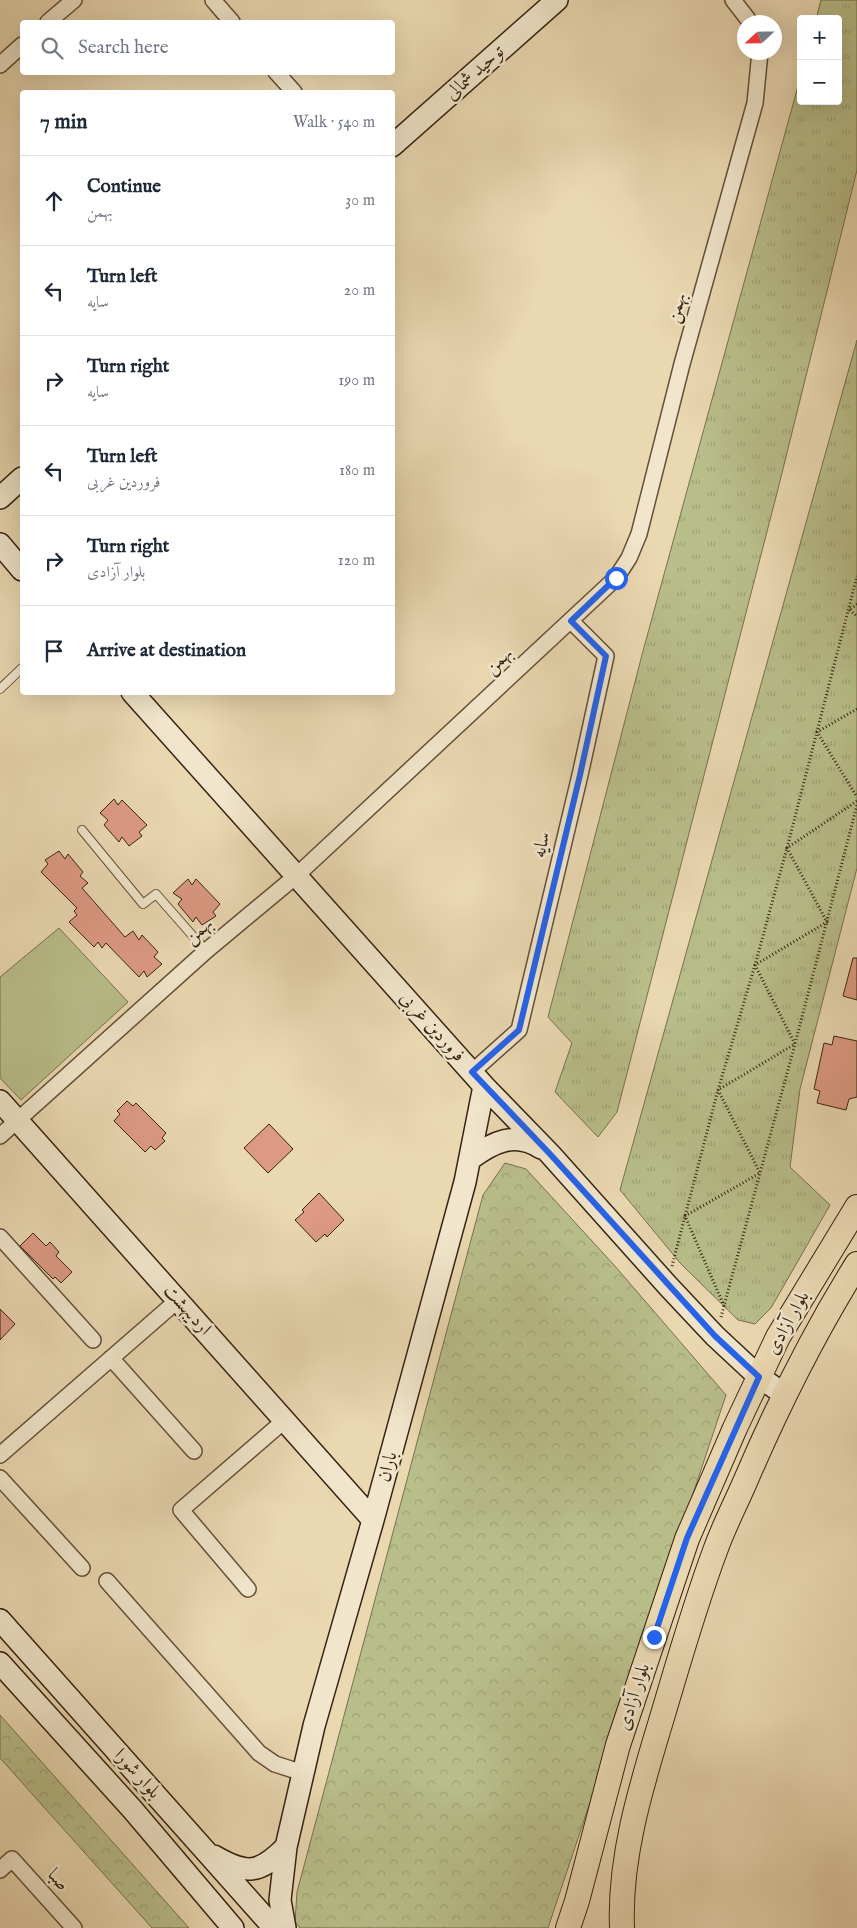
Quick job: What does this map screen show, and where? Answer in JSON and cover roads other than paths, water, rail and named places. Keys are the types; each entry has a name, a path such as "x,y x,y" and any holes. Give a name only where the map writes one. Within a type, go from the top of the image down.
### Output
{"main road":[{"name":"بلوار آزادی","path":"568,1928 577,1902 618,1745 687,1538 778,1337 857,1207"},
{"name":"بلوار آزادی","path":"622,1928 625,1871 632,1827 684,1642 715,1550 780,1402 854,1271"},
{"path":"780,1402 770,1402 761,1397 759,1377 775,1368 785,1373 797,1371"}],"street":[{"path":"50,20 74,0"},
{"path":"213,0 230,20"},
{"name":"توحید شمالی","path":"395,143 557,0"},
{"path":"733,0 745,15"},
{"path":"0,65 20,47"},
{"name":"بهمن","path":"0,1136 206,951 296,876 616,578 629,558 639,534 682,364 755,103 759,60"},
{"path":"279,75 292,90"},
{"path":"0,498 20,480"},
{"path":"0,544 20,568"},
{"name":"سایه","path":"478,1079 519,1030 580,775 606,656 571,621"},
{"name":"فروردین غربی","path":"135,695 478,1079 550,1154 715,1336 759,1377"},
{"name":"باران","path":"285,1928 280,1900 286,1847 314,1726 373,1520 470,1159 478,1079"},
{"name":"اردیبهشت","path":"0,1101 373,1520"},
{"path":"470,1159 486,1148 504,1141 524,1139 550,1154"},
{"path":"0,1238 92,1340"},
{"path":"0,1455 178,1300"},
{"path":"112,1358 194,1451"},
{"path":"248,1589 180,1510 285,1420"},
{"path":"0,1478 82,1568"},
{"path":"108,1581 259,1753 275,1764 303,1773"},
{"name":"بلوار شورا","path":"0,1620 274,1928"},
{"name":"بلوار شورا","path":"0,1663 132,1809 232,1928"},
{"path":"206,1852 235,1868 248,1869 267,1864 286,1847"},
{"name":"صبا","path":"0,1870 12,1859 74,1928"}],"lane":[{"path":"0,689 20,670"},
{"path":"82,830 143,904 156,894 206,951"}]}
